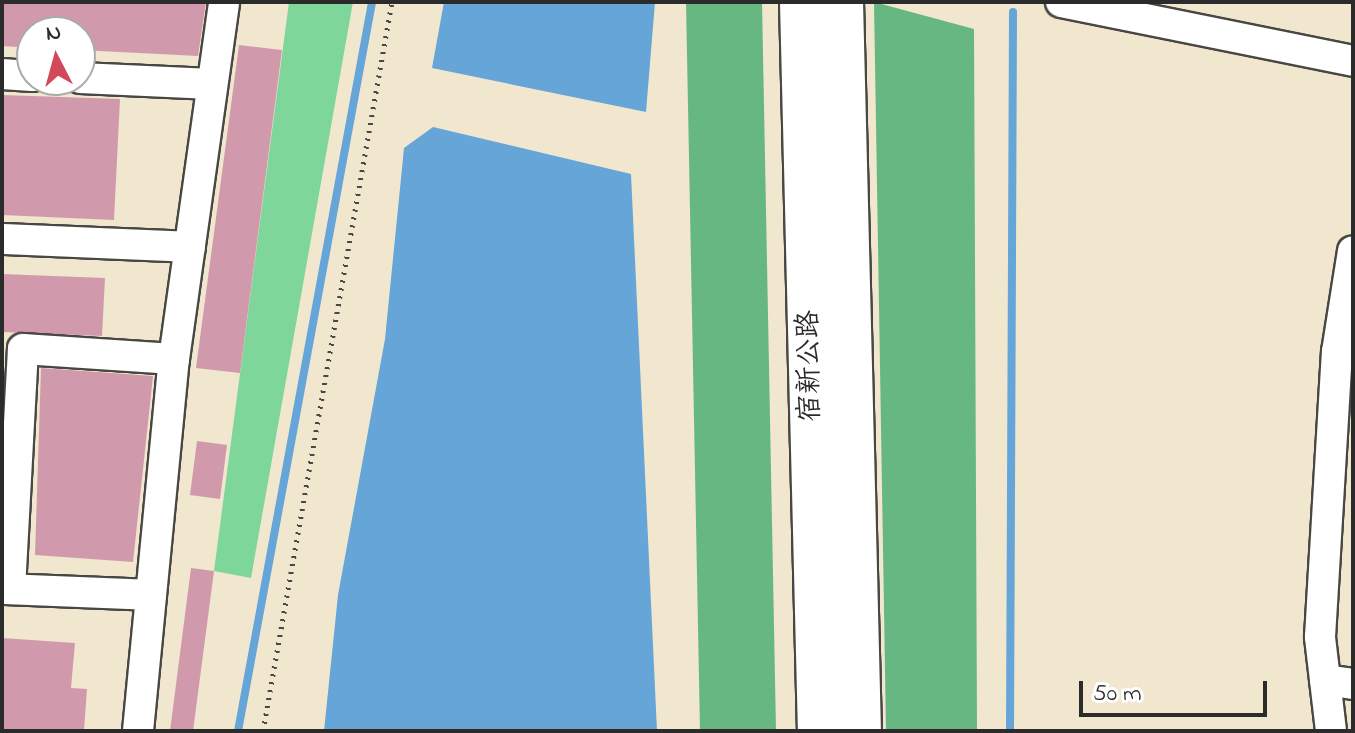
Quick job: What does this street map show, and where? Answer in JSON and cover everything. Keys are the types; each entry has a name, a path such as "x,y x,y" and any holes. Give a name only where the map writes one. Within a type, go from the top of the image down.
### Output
{"highway":[{"name":"宿新公路","path":"802,2 820,731"},
{"name":"宿新公路","path":"841,2 859,731"}],"street":[{"path":"138,731 174,359 224,2"},
{"path":"1061,2 1353,61"},
{"path":"96,79 212,84"},
{"path":"2,239 190,247"},
{"path":"1331,731 1339,682 1320,637 1341,484 1353,251"},
{"path":"151,595 6,589 11,410 23,349 174,359"}],"path":[{"path":"263,731 392,2"}],"green space":[{"path":"289,2 353,2 251,578 214,571"},
{"path":"686,2 762,2 776,731 700,731"},
{"path":"874,2 974,29 977,731 886,731"}],"water":[{"path":"444,2 655,2 646,112 432,68"},
{"path":"433,127 631,174 657,731 324,731 338,595 385,339 404,148"}],"building":[{"path":"2,2 206,2 198,56 96,51 96,16 16,16 16,47 2,46"},
{"path":"239,45 282,50 240,373 196,368"},
{"path":"2,95 120,99 114,220 2,215"},
{"path":"2,274 105,278 102,336 2,332"},
{"path":"41,368 153,376 133,562 35,555"},
{"path":"197,441 227,445 220,499 190,495"},
{"path":"191,568 214,571 193,731 170,731"},
{"path":"2,638 75,643 71,688 87,689 84,731 2,731"}],"waterway":[{"path":"238,731 372,2"},
{"path":"1010,731 1013,12"}]}
